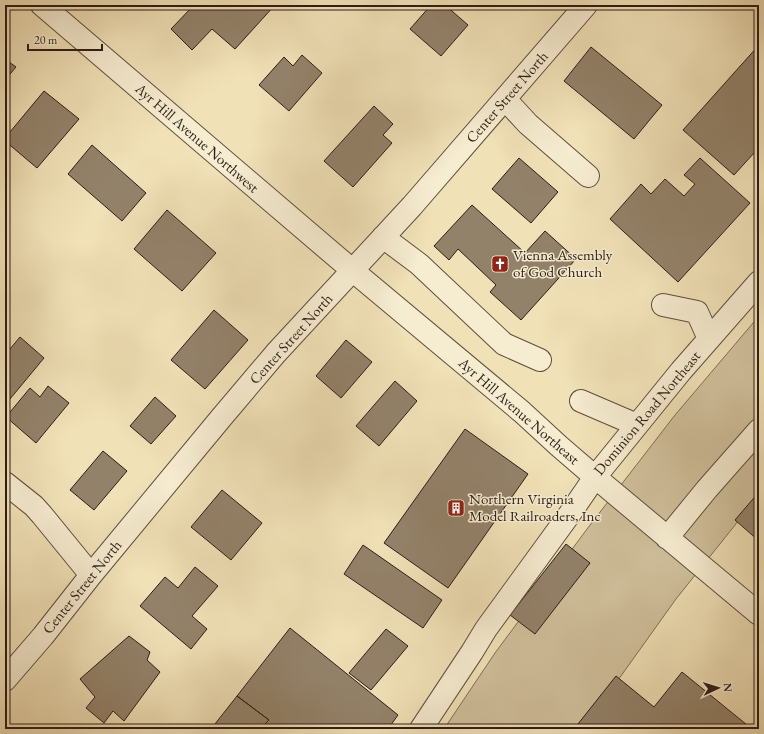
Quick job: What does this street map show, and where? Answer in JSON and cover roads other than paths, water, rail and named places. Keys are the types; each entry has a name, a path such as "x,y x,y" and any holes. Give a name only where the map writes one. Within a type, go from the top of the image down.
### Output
{"street":[{"name":"Ayr Hill Avenue Northwest","path":"42,5 352,270"},
{"name":"Center Street North","path":"5,680 276,353 383,237 505,100 586,5"},
{"path":"505,100 528,124 588,176"},
{"path":"383,237 419,264 504,344 540,360"},
{"name":"Ayr Hill Avenue Northeast","path":"352,270 522,412 667,538 759,614"},
{"name":"Dominion Road Northeast","path":"421,729 486,629 569,514 594,476 759,282"},
{"path":"663,305 697,312 709,339"},
{"path":"581,401 637,425"},
{"path":"667,538 707,489 759,430"},
{"path":"5,483 34,506 91,575"}],"place":[{"name":"Vienna Assembly of God Church","path":"500,264"},
{"name":"Northern Virginia Model Railroaders, Inc","path":"456,508"}]}
